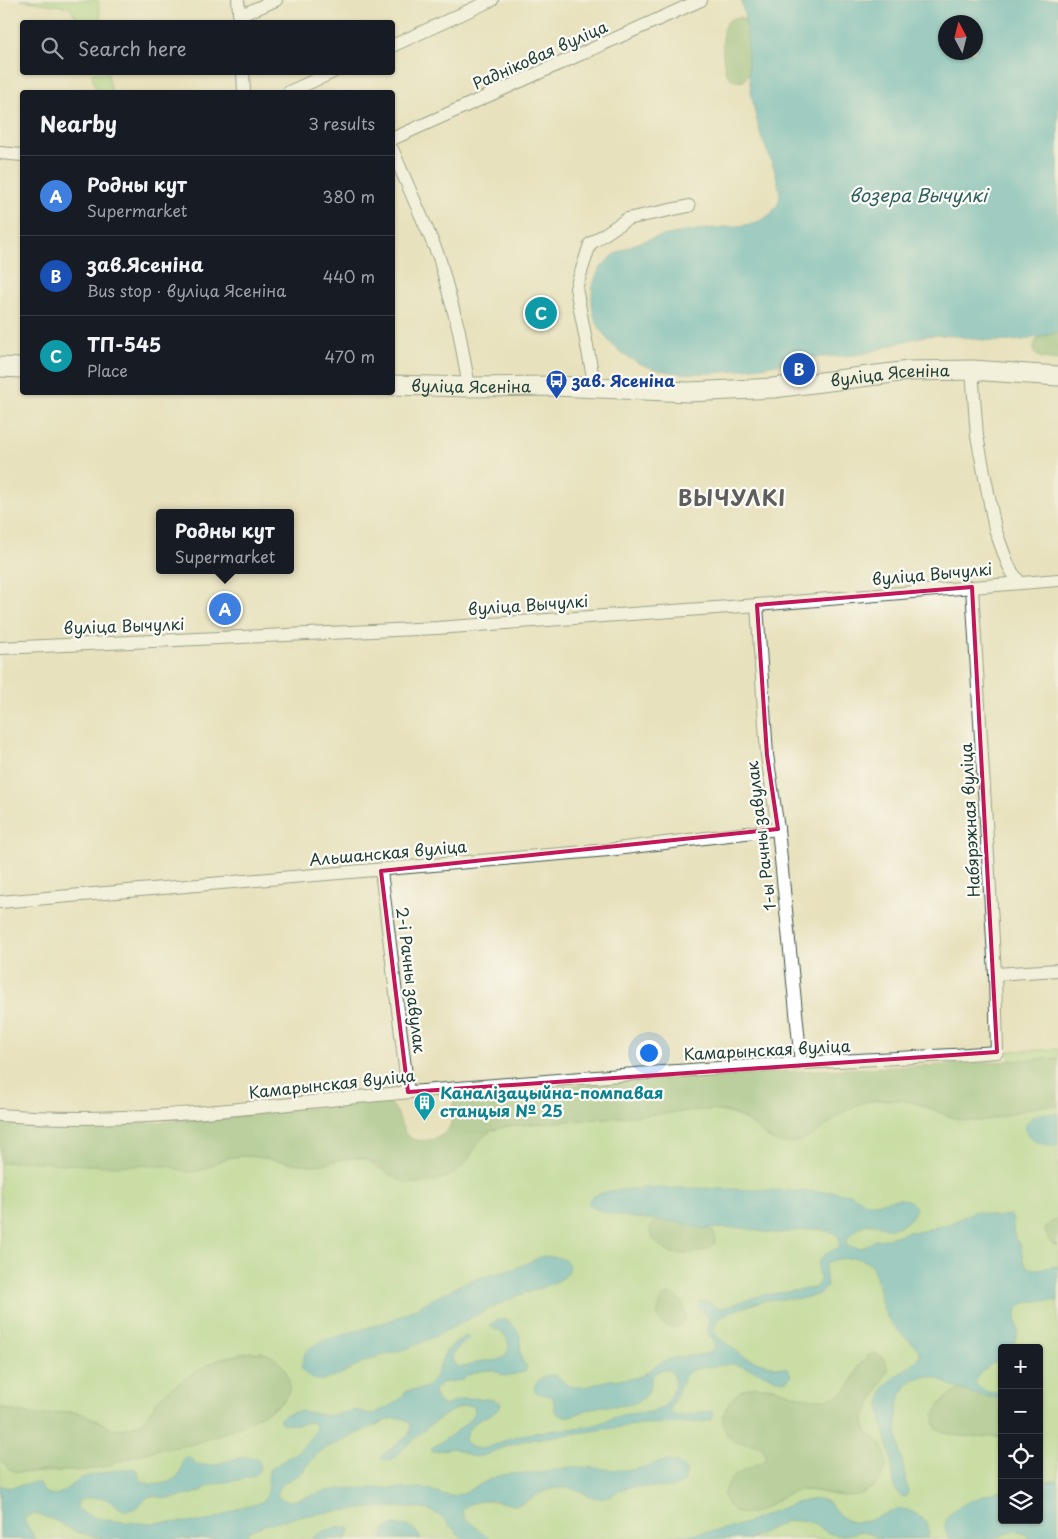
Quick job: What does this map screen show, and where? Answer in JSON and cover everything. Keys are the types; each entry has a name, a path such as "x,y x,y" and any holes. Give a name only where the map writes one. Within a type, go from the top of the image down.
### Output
{"street":[{"path":"238,0 240,19 276,0"},
{"path":"395,45 492,0"},
{"name":"Радніковая вуліца","path":"395,138 701,0"},
{"path":"243,75 244,90"},
{"path":"293,90 326,75"},
{"path":"0,153 20,155"},
{"path":"395,156 438,257 459,331 469,388"},
{"path":"595,388 576,288 590,244 627,219 690,206"},
{"path":"0,367 20,368"},
{"path":"972,370 977,436 995,529 1007,562 1020,583"},
{"name":"вуліца Ясеніна","path":"395,385 469,388 555,386 688,392 764,389 909,372 972,370 1058,376"},
{"name":"вуліца Вычулкі","path":"0,648 437,628 757,605 1058,580"},
{"name":"Набярэжная вуліца","path":"972,587 995,974 997,1052"},
{"name":"1-ы Рачны завулак","path":"757,605 767,755 778,829 801,1063"},
{"name":"Альшанская вуліца","path":"0,902 608,850 778,829"},
{"name":"2-і Рачны завулак","path":"381,870 408,1092"},
{"path":"995,974 1058,970"},
{"name":"Камарынская вуліца","path":"0,1116 70,1120 157,1117 408,1092 801,1063 906,1059 997,1052"}],"highlighted area":[{"path":"972,587 997,1052 408,1092 381,871 778,829 767,755 757,605"}],"green space":[{"path":"20,0 98,0 101,20 79,20 69,7"},
{"path":"740,17 745,20 747,32 749,71 744,81 736,81 730,78 726,72 723,56 723,32 726,23 733,18"},
{"path":"92,75 108,75 111,90 96,90"},
{"path":"1058,332 1058,360 1041,358 1035,354 1034,345 1038,338"},
{"path":"1058,1049 1058,1058 1010,1061 1009,1051"},
{"path":"1058,1058 1058,1106 1035,1107 991,1119 969,1121 956,1119 913,1102 876,1100 859,1104 849,1109 811,1136 801,1141 790,1143 782,1143 770,1138 737,1115 714,1110 509,1126 494,1130 485,1135 459,1170 442,1179 422,1183 411,1183 394,1178 369,1160 361,1158 349,1158 313,1165 261,1157 240,1156 230,1157 202,1170 192,1172 160,1165 113,1166 24,1161 0,1163 0,1121 94,1125 141,1123 235,1116 380,1101 391,1104 396,1109 403,1129 411,1138 430,1140 441,1136 449,1128 455,1097 467,1093 727,1074"},
{"path":"869,1101 908,1101 968,1121 991,1119 1035,1107 1058,1106 1058,1218 1045,1231 1049,1240 1058,1246 1058,1539 0,1539 0,1460 9,1469 28,1473 84,1470 102,1467 159,1449 191,1445 224,1433 273,1409 288,1394 289,1385 263,1352 220,1358 156,1402 150,1414 141,1422 124,1428 108,1426 88,1416 72,1412 36,1414 0,1407 0,1163 32,1161 65,1164 189,1168 208,1166 224,1159 243,1156 312,1165 357,1158 370,1161 383,1170 447,1177 454,1174 464,1164 485,1135 494,1130 509,1126 704,1110 724,1112 740,1117 769,1139 843,1113 855,1105","holes":["872,1353 883,1358 888,1369 864,1418 867,1430 876,1439 841,1496 806,1490 793,1491 752,1513 744,1470 764,1461 766,1455 757,1445 735,1442 729,1403 742,1391 759,1387 770,1387 805,1398 828,1399 844,1392 850,1385 858,1367"]},
{"path":"1058,1218 1058,1246 1049,1240 1045,1231 1048,1225"},
{"path":"662,1220 708,1229 714,1234 714,1243 709,1249 701,1252 672,1253 656,1242 650,1231 654,1223"},
{"path":"668,1294 678,1297 684,1308 685,1316 683,1322 678,1326 666,1326 658,1317 659,1304 663,1297"},
{"path":"251,1352 268,1354 278,1361 288,1375 289,1392 271,1410 228,1431 188,1445 158,1449 85,1470 16,1472 9,1469 0,1460 0,1407 36,1415 67,1412 78,1413 116,1429 130,1428 146,1418 160,1397 198,1370 222,1359"},
{"path":"872,1353 883,1358 888,1369 864,1418 866,1430 882,1445 886,1458 885,1470 876,1484 865,1492 847,1496 811,1490 792,1492 765,1508 746,1514 737,1512 729,1506 724,1496 728,1483 736,1475 764,1461 766,1455 763,1449 758,1446 735,1441 726,1433 723,1423 724,1414 736,1394 749,1388 762,1387 808,1398 823,1399 837,1396 848,1387 862,1362"},
{"path":"960,1389 974,1394 998,1397 998,1437 959,1436 937,1430 934,1417 936,1411 943,1401"}],"water":[{"name":"возера Вычулкі","path":"741,0 1058,0 1058,332 1017,341 926,336 862,354 810,358 754,368 693,374 664,371 637,362 615,347 597,323 592,301 595,278 603,265 614,255 627,247 643,241 676,233 754,223 769,215 778,204 780,197 777,179 761,136 752,99 745,21"},
{"path":"1046,1113 1058,1114 1058,1145 1046,1145 1037,1142 1026,1132 1029,1120"},
{"path":"695,1188 836,1192 850,1194 868,1203 894,1199 906,1200 916,1207 909,1220 901,1226 886,1228 872,1224 859,1228 848,1238 846,1243 847,1246 859,1248 875,1240 886,1239 907,1232 923,1231 951,1223 977,1211 995,1217 1009,1215 1012,1217 1014,1234 1020,1244 1024,1263 1030,1268 1037,1269 1058,1266 1058,1301 1039,1301 1025,1303 1020,1306 1017,1311 1018,1329 1013,1344 998,1344 998,1361 980,1374 975,1381 982,1390 998,1393 998,1398 970,1393 932,1377 918,1378 907,1385 901,1396 897,1422 900,1451 908,1491 906,1496 903,1497 898,1494 894,1485 892,1462 881,1417 881,1399 886,1385 915,1362 920,1355 917,1348 888,1319 871,1266 861,1259 850,1258 827,1262 825,1268 827,1287 822,1292 807,1297 763,1301 734,1311 716,1323 713,1331 744,1357 775,1367 788,1368 791,1376 787,1380 782,1381 732,1364 690,1371 685,1376 670,1412 674,1415 685,1416 709,1411 714,1412 713,1418 708,1421 642,1424 522,1441 482,1456 474,1457 453,1448 431,1452 432,1448 457,1431 469,1420 475,1408 469,1405 450,1412 439,1419 389,1460 381,1459 381,1456 409,1435 411,1425 406,1420 398,1418 372,1427 321,1451 300,1474 284,1483 277,1493 278,1497 289,1501 321,1492 351,1488 424,1488 453,1496 493,1478 509,1474 542,1472 574,1467 629,1470 665,1461 675,1462 686,1470 685,1479 681,1484 673,1487 626,1488 609,1497 602,1498 593,1497 572,1489 557,1488 545,1491 519,1504 513,1505 487,1501 468,1505 462,1511 465,1518 490,1539 463,1539 444,1520 431,1511 394,1507 339,1511 284,1520 248,1532 246,1539 105,1539 76,1532 54,1520 32,1514 26,1516 24,1520 34,1539 0,1539 0,1485 14,1487 28,1483 38,1483 44,1492 56,1494 61,1493 82,1478 133,1468 137,1470 142,1481 150,1484 160,1484 177,1477 184,1458 188,1456 200,1465 216,1464 250,1457 259,1462 260,1468 258,1473 253,1476 217,1483 193,1494 170,1498 150,1496 131,1510 122,1509 103,1498 79,1501 78,1509 87,1514 113,1521 144,1523 197,1522 211,1520 242,1507 259,1503 266,1497 269,1470 300,1450 316,1428 312,1422 292,1424 280,1422 280,1419 286,1414 302,1411 328,1416 356,1410 371,1414 376,1413 398,1401 407,1391 420,1390 428,1386 435,1377 447,1350 466,1335 469,1338 453,1354 453,1362 456,1366 460,1367 482,1361 498,1360 505,1356 509,1346 504,1335 491,1327 497,1320 505,1319 518,1332 521,1355 527,1367 525,1372 505,1376 493,1370 481,1371 468,1375 463,1380 442,1383 434,1391 437,1400 444,1406 469,1398 481,1398 501,1403 499,1409 473,1424 469,1429 465,1440 471,1447 489,1447 527,1434 590,1426 622,1415 660,1409 670,1399 674,1385 675,1379 668,1370 663,1370 653,1375 647,1394 637,1402 626,1405 592,1408 568,1416 557,1413 553,1398 534,1390 539,1380 549,1375 557,1376 571,1387 584,1387 610,1380 637,1377 667,1360 708,1353 713,1350 715,1343 708,1333 709,1318 698,1309 699,1302 708,1301 718,1308 723,1308 762,1295 815,1288 820,1281 818,1263 825,1254 840,1246 837,1235 826,1231 812,1229 776,1233 741,1228 703,1228 677,1222 616,1215 603,1212 588,1203 596,1195 620,1190"},
{"path":"543,1256 559,1258 568,1263 568,1272 564,1277 496,1305 419,1344 368,1360 334,1377 315,1380 307,1375 301,1367 305,1353 322,1341 386,1322 462,1284 511,1270"},
{"path":"1058,1480 1058,1539 1029,1539 1026,1534 1017,1531 990,1539 949,1539 945,1529 946,1520 952,1512 971,1500 998,1491 998,1524 1043,1524 1043,1482"},
{"path":"820,1499 849,1521 860,1522 870,1520 896,1510 905,1509 924,1521 929,1531 928,1538 881,1539 868,1533 859,1532 835,1535 828,1533 813,1523 801,1520 787,1521 749,1539 652,1539 726,1529 747,1523 787,1506"},
{"path":"392,1525 413,1528 421,1539 382,1539 385,1529"},
{"path":"340,1526 349,1528 350,1531 346,1539 312,1539 319,1533"}],"place":[{"name":"ТП-545","path":"541,313"},
{"name":"зав.Ясеніна","path":"799,369"},
{"name":"зав. Ясеніна","path":"556,400"},
{"name":"Родны кут","path":"225,609"},
{"name":"Каналізацыйна-помпавая станцыя № 25","path":"424,1121"}],"district":[{"name":"ВЫЧУЛКІ","path":"732,499"}]}
